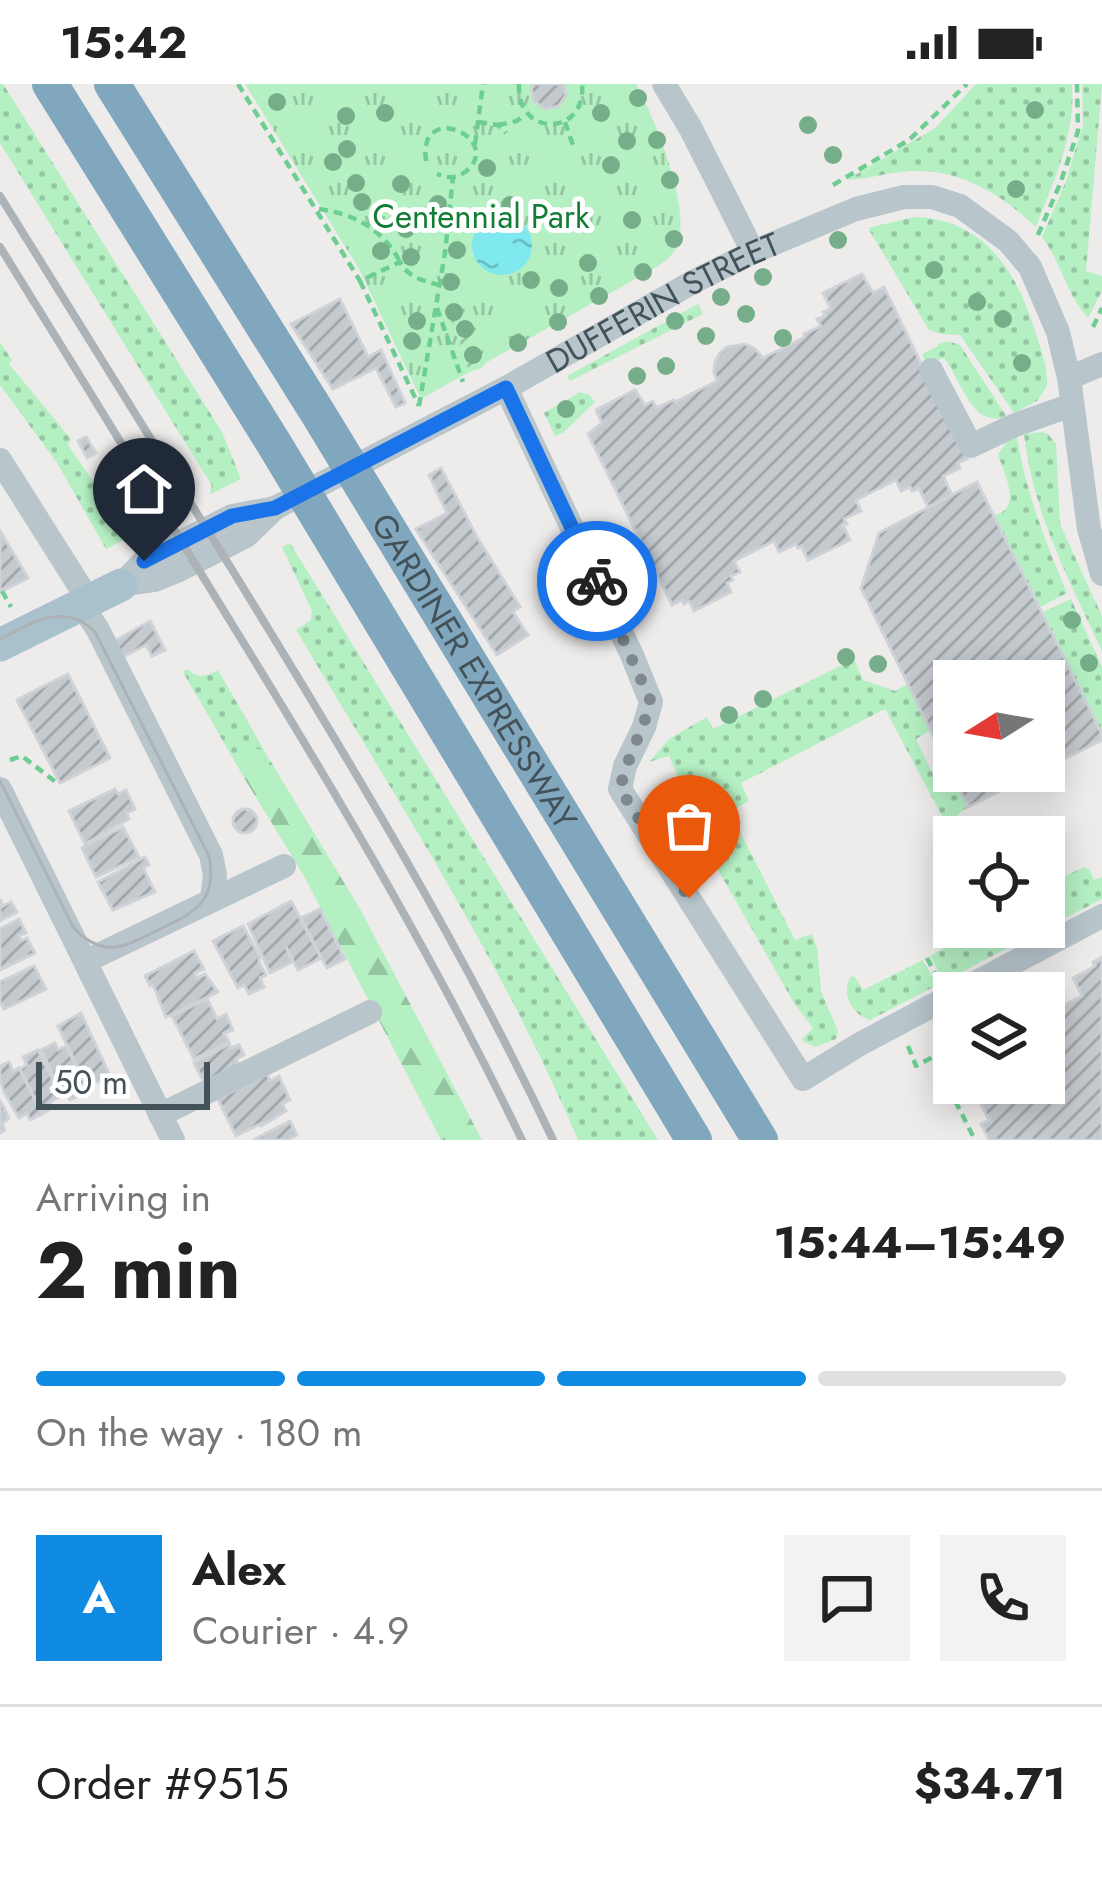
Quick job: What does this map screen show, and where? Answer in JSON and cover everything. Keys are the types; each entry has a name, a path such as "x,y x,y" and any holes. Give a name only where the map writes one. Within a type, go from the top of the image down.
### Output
{"highway":[{"name":"GARDINER EXPRESSWAY","path":"50,84 285,462 694,1140"},
{"name":"GARDINER EXPRESSWAY","path":"112,84 760,1140"}],"main road":[{"name":"DUFFERIN STREET","path":"0,645 121,585"}],"street":[{"path":"664,84 753,252"},
{"name":"DUFFERIN STREET","path":"121,585 144,561 232,516 275,508 753,252 856,209 904,197 932,197 960,206 1008,241 1030,267 1058,332 1069,378"},
{"path":"1102,364 1069,378 1089,529 1102,574"},
{"path":"932,370 971,446 1072,405"},
{"path":"506,388 651,702 620,789 803,1079 933,1005"},
{"path":"0,460 85,603 211,855 212,900"},
{"path":"0,788 165,1132 370,1012"},
{"path":"86,962 284,866"},
{"path":"995,972 1102,916"}],"path":[{"path":"238,84 360,281 419,406 446,253 453,177"},
{"path":"437,173 453,177 472,164 483,84"},
{"path":"519,84 520,105 544,124 565,122 580,107 582,84"},
{"path":"832,185 909,140 967,84"},
{"path":"1038,235 1078,131 1077,84"},
{"path":"478,122 517,122 526,114"},
{"path":"565,122 574,148"},
{"path":"498,125 506,134"},
{"path":"426,161 426,144 441,129 463,131 474,149"},
{"path":"316,209 340,212 364,223 383,235 405,271 439,285"},
{"path":"360,281 400,262"},
{"path":"435,304 463,382"},
{"path":"1093,327 1102,308"},
{"path":"2,591 11,607"},
{"path":"10,760 22,756 58,783"},
{"path":"905,1041 916,1066 933,1057 975,1140"}],"green space":[{"path":"0,84 222,432 241,479 209,495 212,486 0,143"},
{"name":"Centennial Park","path":"245,84 636,84 676,189 680,232 676,248 655,268 421,399 359,269"},
{"path":"976,84 1072,84 1067,139 1036,227 996,195 950,175 906,171 847,180 935,128"},
{"path":"1082,84 1102,84 1086,271 1102,276 1102,291 1088,318 1042,237 1083,125"},
{"path":"914,217 960,227 994,252 1007,269 1027,309 1045,365 1047,386 1037,401 1014,413 960,335 929,330 868,228"},
{"path":"454,297 480,338 484,366 477,370 465,364 457,330 445,312"},
{"path":"698,304 703,314 570,381 567,376"},
{"path":"947,341 960,345 1007,417 995,419 976,409 944,358 927,364 922,354"},
{"path":"0,342 12,360 9,364 71,439 68,445 131,536 106,549 57,463 0,385"},
{"path":"580,392 595,402 555,436 544,413"},
{"path":"1042,432 1056,444 1060,524 1102,616 1102,651 1054,546 1035,491 1024,434"},
{"path":"1017,436 1037,516 1067,593 1040,607 993,515 1002,512 1010,499 998,454"},
{"path":"290,543 658,1140 578,1140 481,944 296,630 311,620 312,611 282,547"},
{"path":"1071,599 1102,667 1102,734 1043,612"},
{"path":"854,659 863,680 895,691 908,684 931,730 916,739 933,774 933,792 961,792 968,807 956,816 942,816 885,709 741,783 749,801 730,812 795,940 812,934 817,948 821,991 838,1031 836,1039 815,1047 801,1040 813,1028 681,809 683,788 669,756 649,762 669,739 707,717 713,729"},
{"path":"187,669 202,676 218,670 268,757 259,749 240,763 246,781 183,672"},
{"path":"250,749 259,749 268,757 360,909 482,1140 441,1140 304,876 246,781 240,763"},
{"path":"1084,867 1094,880 1102,877 1102,899 1065,918 1065,876"},
{"path":"1008,948 961,972 939,972 930,956 943,949"},
{"path":"923,960 933,978 933,987 870,1020 853,1008 847,996 851,976 863,990"}],"water":[{"path":"502,215 523,224 532,245 523,266 502,275 481,266 472,245 481,224"}],"building":[{"path":"534,84 564,84 566,95 559,106 545,109 534,101"},
{"path":"862,274 873,293 884,287 967,459 943,476 952,495 928,507 919,488 901,491 896,480 856,500 861,511 844,519 847,524 843,525 850,540 808,560 801,546 779,552 774,541 734,561 740,572 727,583 731,592 694,611 689,601 672,605 588,434 602,423 596,410 635,390 645,405 653,401 656,408 675,402 717,381 715,362 727,347 745,344 763,358 805,337 821,326 817,319 831,309 823,293"},
{"path":"340,299 368,357 381,350 405,403 396,407 376,368 333,389 291,324"},
{"path":"86,437 96,453 87,458 78,441"},
{"path":"441,468 520,607 513,612 528,635 497,655 416,529 447,513 429,475"},
{"path":"977,482 1102,734 1102,740 1065,758 1065,660 933,660 933,735 861,588 879,533"},
{"path":"0,531 28,578 0,592"},
{"path":"150,621 165,650 152,656 146,645 119,659 111,643"},
{"path":"68,674 110,758 60,783 17,700"},
{"path":"115,789 118,794 126,790 135,809 127,813 129,819 85,844 69,811"},
{"path":"961,792 998,792 968,807"},
{"path":"245,809 257,821 245,833 233,821"},
{"path":"123,827 139,857 96,877 82,848"},
{"path":"145,857 149,865 145,872 155,892 113,910 98,882"},
{"path":"0,899 3,906 11,902 17,912 0,921"},
{"path":"291,901 321,958 298,970 286,947 292,962 270,973 248,924"},
{"path":"320,909 345,959 327,968 301,918"},
{"path":"19,919 26,933 19,936 21,941 27,938 35,953 0,970 0,929"},
{"path":"243,926 266,975 260,978 264,987 249,994 244,985 238,988 213,941"},
{"path":"194,951 204,969 195,973 197,978 205,974 218,992 166,1017 145,976"},
{"path":"1102,957 1102,1140 989,1140 981,1124 989,1120 981,1104 1065,1104 1065,1004 1082,996 1073,978 1095,966 1093,962"},
{"path":"34,966 46,989 4,1009 0,982"},
{"path":"207,999 217,1019 226,1014 233,1030 224,1033 229,1042 194,1059 172,1016"},
{"path":"81,1013 110,1076 87,1087 58,1026"},
{"path":"55,1043 58,1050 66,1046 85,1083 86,1092 70,1100 41,1050"},
{"path":"229,1044 231,1048 239,1045 244,1055 236,1059 241,1067 204,1083 194,1063"},
{"path":"38,1050 61,1096 49,1102 53,1108 42,1113 20,1069 27,1065 23,1057"},
{"path":"9,1062 13,1071 19,1068 42,1114 30,1120 27,1113 19,1118 4,1092 0,1066"},
{"path":"267,1074 270,1081 279,1076 290,1100 282,1104 286,1111 236,1136 218,1099"},
{"path":"0,1100 9,1118 0,1133"},
{"path":"290,1121 297,1135 288,1140 253,1140"}],"tram line":[{"path":"0,639 60,616 84,623 95,632 209,856 210,886 205,897 189,913 130,943 112,947 92,942 73,927 0,781"}],"railway":[{"path":"0,196 359,779 479,993 553,1140"},
{"path":"0,247 349,817 456,1009 522,1140"}],"way so far":[{"path":"597,581 651,702 620,789 689,898"}],"route":[{"path":"144,561 232,516 275,508 506,388 597,581"}]}
